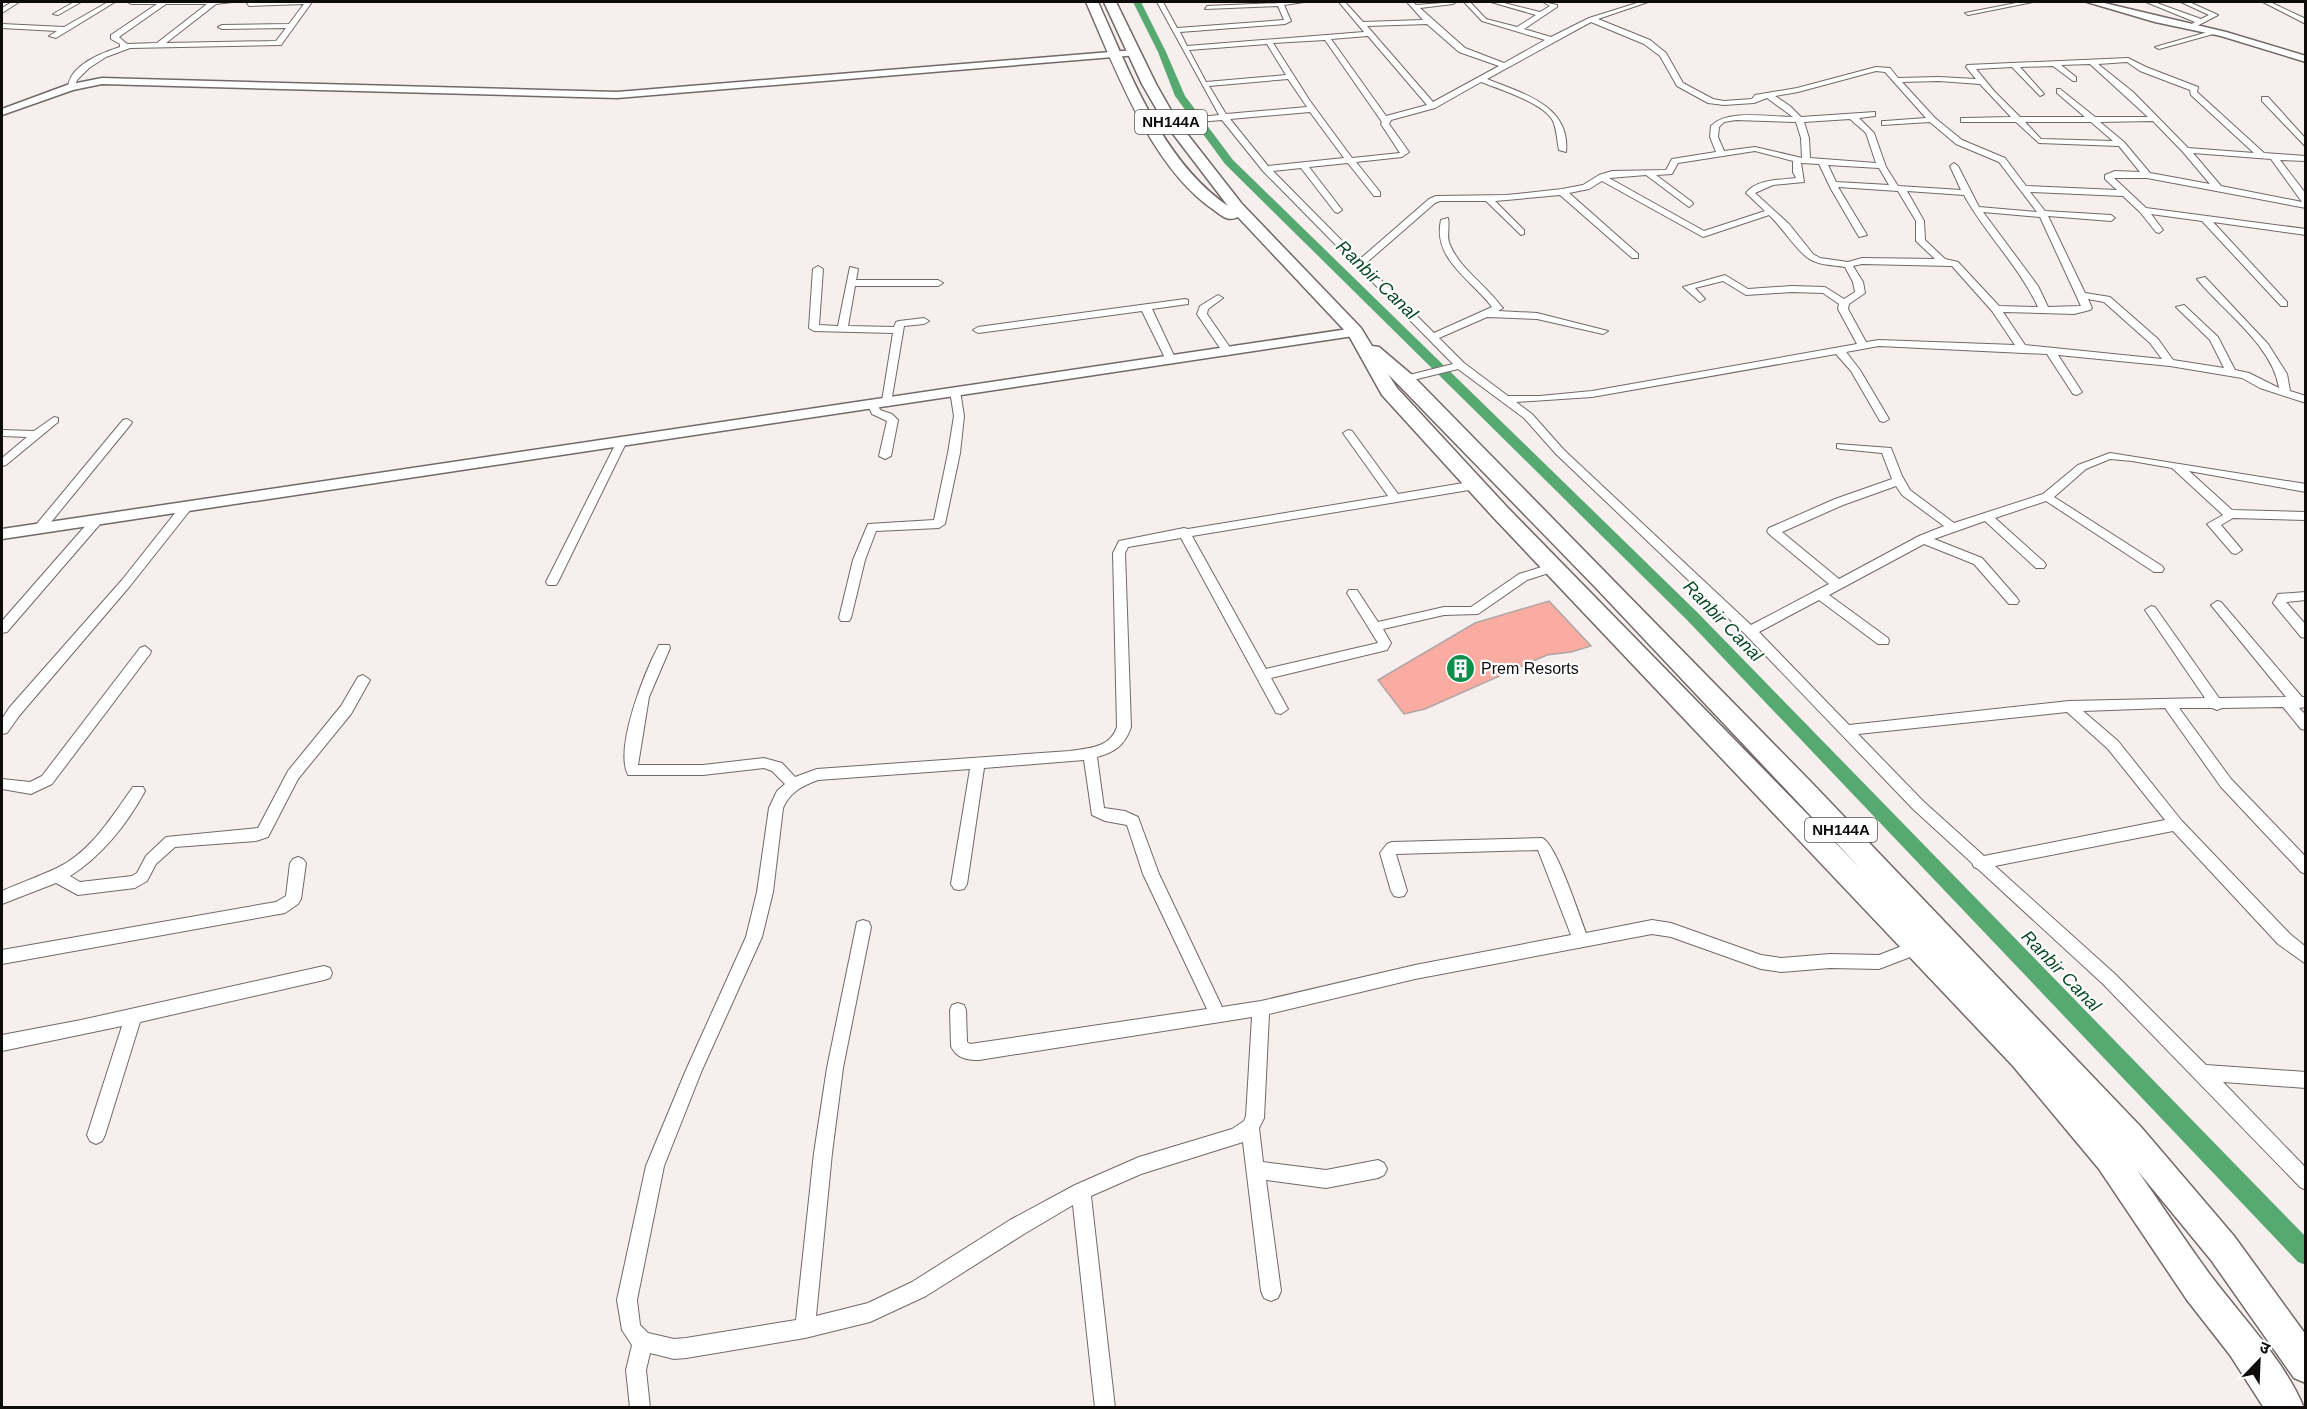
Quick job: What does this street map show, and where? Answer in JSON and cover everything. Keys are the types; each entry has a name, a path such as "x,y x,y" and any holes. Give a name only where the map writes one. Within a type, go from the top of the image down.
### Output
{"highway":[{"path":"1092,2 1140,106 1185,175 1221,210 1257,230"},
{"name":"NH144A","path":"1110,2 1149,84 1257,230 1359,338 1405,379 1756,739 2094,1097 2211,1232 2300,1354"},
{"path":"1359,338 1389,391 1475,485 1920,946 2072,1110 2141,1201 2199,1288 2242,1343 2286,1407"}],"street":[{"path":"2,11 16,2"},
{"path":"56,14 78,2"},
{"path":"53,36 112,2"},
{"path":"131,2 229,2"},
{"path":"123,48 124,43 114,37 164,2"},
{"path":"160,44 214,2"},
{"path":"72,87 72,79 76,74 99,59 123,48 160,44 278,43 309,2 249,4"},
{"path":"1160,2 1224,117 1266,168 1433,337 1454,366 1528,416 1560,452 1750,631 1917,804 2109,979 2306,1180"},
{"path":"1208,8 1301,2"},
{"path":"1342,2 1432,106"},
{"path":"1412,4 1453,2"},
{"path":"1467,2 1484,20 1551,39"},
{"path":"1494,2 1542,15"},
{"path":"1518,30 1555,6 1546,2"},
{"path":"1385,120 1432,106 1591,19 1645,2"},
{"path":"1968,13 2030,2"},
{"path":"2092,2 2215,32 2306,59"},
{"path":"2149,2 2201,22"},
{"path":"2184,2 2215,14 2191,27"},
{"path":"2266,2 2306,22"},
{"path":"255,14 267,3"},
{"path":"1175,30 1287,21 1280,3"},
{"path":"1412,4 1462,50 1504,65"},
{"path":"1229,7 1238,26"},
{"path":"1591,19 1647,42 1663,55 1680,84 1711,101 1724,103 1754,101 1758,97 1798,90 1876,69 1887,70 1932,120 1966,146 2000,158 2043,214 2084,296 2087,308 2044,311 1996,309"},
{"path":"1363,24 1429,22"},
{"path":"2,26 66,29"},
{"path":"224,44 244,26"},
{"path":"222,27 292,26"},
{"path":"2159,47 2215,32"},
{"path":"1185,48 1371,34"},
{"path":"1266,168 1349,161 1405,153 1328,38"},
{"path":"1269,42 1312,109 1349,161 1377,194"},
{"path":"2,112 72,87 121,80 617,96 1135,53"},
{"path":"2121,144 2041,141 2018,120 1970,67 2128,60 2143,69 2195,89 2194,93 2261,155"},
{"path":"2091,61 2186,150 2218,188"},
{"path":"2054,63 2073,79"},
{"path":"2014,65 2040,94"},
{"path":"1204,84 1290,77"},
{"path":"1481,79 1514,93 1556,118 1563,150"},
{"path":"1896,80 1940,79 1982,82"},
{"path":"2060,91 2121,144 2147,175"},
{"path":"1768,95 1785,105 1799,120 1807,139 1797,172 1801,180 1772,183 1749,191 1814,258 1848,265 1862,261 1899,263 1941,260 1955,264 1996,309 2022,348"},
{"path":"2265,99 2305,144"},
{"path":"1178,121 1312,109"},
{"path":"1721,154 1714,137 1715,126 1722,120 1736,118 1799,120 1872,114"},
{"path":"1853,117 1863,123 1869,131 1882,165 1920,221 1922,241 1941,260"},
{"path":"1964,120 2154,119"},
{"path":"1885,123 1932,120"},
{"path":"1359,264 1432,201 1446,197 1489,199 1562,192 1586,188 1602,177 1617,174 1669,172 1675,161 1755,149 1802,161 1882,165"},
{"path":"2186,150 2306,159"},
{"path":"2273,156 2306,203"},
{"path":"1823,163 1862,236"},
{"path":"1303,165 1338,210"},
{"path":"1954,166 1976,209 2033,286 2044,311"},
{"path":"1649,174 1689,204"},
{"path":"2159,230 2142,210 2108,179 2109,175 2147,175 2306,203"},
{"path":"1602,177 1703,234 1771,212"},
{"path":"1833,184 1967,193"},
{"path":"2026,189 2124,193"},
{"path":"1562,192 1635,256"},
{"path":"1489,199 1521,232"},
{"path":"1976,209 2111,218"},
{"path":"2142,210 2306,232"},
{"path":"1433,337 1486,314 1498,306 1474,282 1445,243 1443,228 1445,220"},
{"path":"2206,220 2284,304"},
{"path":"1844,303 1860,293 1858,282 1848,265"},
{"path":"818,269 813,326 820,329 898,330"},
{"path":"842,329 853,269"},
{"path":"1700,299 1688,287 1725,278 1746,292 1792,289 1825,290 1844,303"},
{"path":"2202,279 2264,346 2282,374 2285,393"},
{"path":"851,284 938,283"},
{"path":"2084,296 2106,299 2154,341 2170,363"},
{"path":"1218,298 1203,309 1202,314 1228,352"},
{"path":"978,330 1185,302"},
{"path":"1844,303 1844,314 1862,344"},
{"path":"2181,307 2214,339 2230,371"},
{"path":"1146,308 1171,360"},
{"path":"1486,314 1536,316 1603,331"},
{"path":"877,406 899,324 924,321"},
{"path":"2,535 39,529 90,528 187,507 622,441 956,396 1228,352 1359,338"},
{"path":"1505,399 1540,399 1592,394 1862,344 2022,348 2170,363 2246,375 2306,400"},
{"path":"1838,349 1860,378 1884,419"},
{"path":"2051,352 2077,392"},
{"path":"1405,379 1454,366"},
{"path":"845,618 859,560 872,527 939,524 954,453 959,416 956,396"},
{"path":"877,406 893,420 885,456"},
{"path":"2,463 54,420"},
{"path":"39,529 127,422"},
{"path":"2,433 38,434"},
{"path":"1348,433 1396,499"},
{"path":"552,582 565,552 606,478 622,441"},
{"path":"1841,446 1887,450 1899,482 1906,492 1952,527"},
{"path":"1750,631 1923,539 1952,527 1988,518 2047,497 2082,467 2110,456 2306,488"},
{"path":"2175,465 2229,514 2306,516"},
{"path":"1837,584 1773,531 1839,502 1899,482"},
{"path":"1261,1008 1255,1118 1250,1126 1236,1136 1139,1166 1081,1191 1017,1227 894,1303 870,1312 805,1328 674,1349 643,1342 632,1330 627,1300 655,1166 690,1080 754,937 765,892 776,808 784,790 817,774 1090,753 1113,746 1119,741 1124,727 1120,546 1130,541 1475,485"},
{"path":"2047,497 2158,569"},
{"path":"2,729 14,712 126,584 187,507"},
{"path":"2229,514 2227,518 2213,524 2236,550"},
{"path":"1988,518 2040,565"},
{"path":"2,629 90,528"},
{"path":"1185,532 1281,709"},
{"path":"1923,539 1978,561 2013,601"},
{"path":"1374,627 1444,611 1474,610 1523,577 1554,567"},
{"path":"1262,675 1382,647 1385,643 1353,593"},
{"path":"1821,595 1882,641"},
{"path":"2306,596 2282,597 2279,603 2306,634"},
{"path":"2217,605 2297,703 2306,725"},
{"path":"2151,610 2217,705"},
{"path":"664,648 642,697 630,763 633,771 703,770 764,763 777,767 793,784"},
{"path":"2,784 31,788 47,780 145,651"},
{"path":"56,875 78,889 135,882 142,877 151,860 171,841 262,833 293,775 346,710 363,680"},
{"path":"1848,730 2069,706 2297,703"},
{"path":"2169,704 2226,783 2306,868"},
{"path":"2069,706 2113,745 2176,824 2284,939 2306,957"},
{"path":"1090,753 1097,811 1102,816 1127,817 1134,821 1155,883 1218,1015"},
{"path":"959,885 978,762"},
{"path":"2,897 69,868 94,847 138,791"},
{"path":"1979,862 2176,824"},
{"path":"1399,891 1388,853 1392,848 1542,844 1548,853 1581,940"},
{"path":"2,957 280,908 292,899 298,863"},
{"path":"805,1328 829,1111 863,927"},
{"path":"958,1010 958,1046 968,1053 1261,1008 1415,972 1581,940 1660,928 1761,962 1782,965 1830,961 1879,962 1920,946"},
{"path":"2,1043 324,973"},
{"path":"96,1135 134,1016"},
{"path":"2202,1073 2306,1080"},
{"path":"1250,1126 1272,1291"},
{"path":"1256,1170 1326,1179 1378,1169"},
{"path":"1081,1191 1105,1407"},
{"path":"2199,1288 2264,1407"},
{"path":"640,1407 636,1370 643,1342"}],"building":[{"name":"Prem Resorts","path":"1549,601 1591,646 1571,652 1547,655 1425,709 1404,714 1378,680 1475,623"}],"waterway":[{"name":"Ranbir Canal","path":"1137,2 1162,52 1180,96 1229,162 1692,616 2306,1254"}],"place":[{"name":"Prem Resorts","path":"1460,668"}]}
